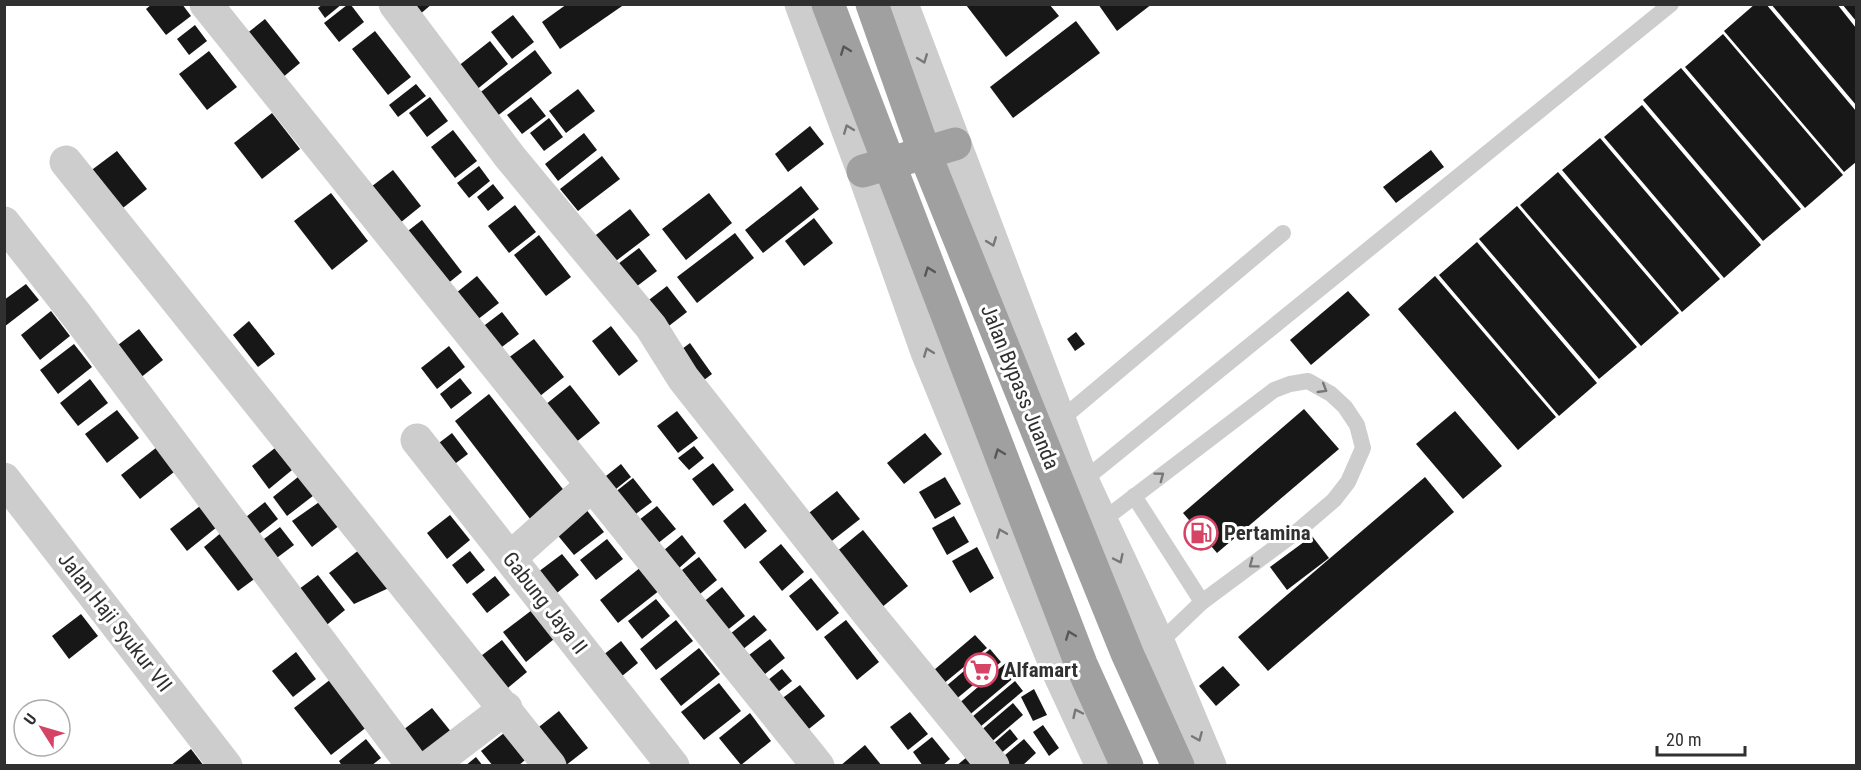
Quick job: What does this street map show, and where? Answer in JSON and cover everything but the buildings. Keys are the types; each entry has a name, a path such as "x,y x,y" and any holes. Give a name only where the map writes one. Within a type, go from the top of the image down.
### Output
{"highway":[{"name":"Jalan Bypass Juanda","path":"828,4 875,168 1081,664 1127,765"},
{"name":"Jalan Bypass Juanda","path":"872,4 940,149 1090,529 1132,664 1178,765"},
{"path":"875,168 940,149"}],"street":[{"path":"206,4 818,765"},
{"path":"395,4 510,157 651,327 683,378 868,613 993,765"},
{"path":"801,4 875,168 927,352 1058,671 1102,765"},
{"path":"902,4 940,149 1059,420 1073,488"},
{"path":"66,162 550,765"},
{"path":"4,224 78,317 413,765"},
{"name":"Gabung Jaya II","path":"417,440 673,765"},
{"name":"Jalan Haji Syukur VII","path":"4,479 226,765"},
{"path":"510,558 592,485"},
{"path":"1090,529 1159,644 1210,765"},
{"path":"430,765 506,708"}],"lane":[{"path":"1073,488 1671,4"},
{"path":"1059,420 1283,233"},
{"path":"1090,529 1274,390 1308,381 1331,394 1345,407 1357,425 1363,448 1348,482 1334,500 1299,530 1202,602 1159,644 1132,664"},
{"path":"1134,496 1202,602"}],"place":[{"name":"Pertamina","path":"1201,533"},
{"name":"Alfamart","path":"981,670"}]}
